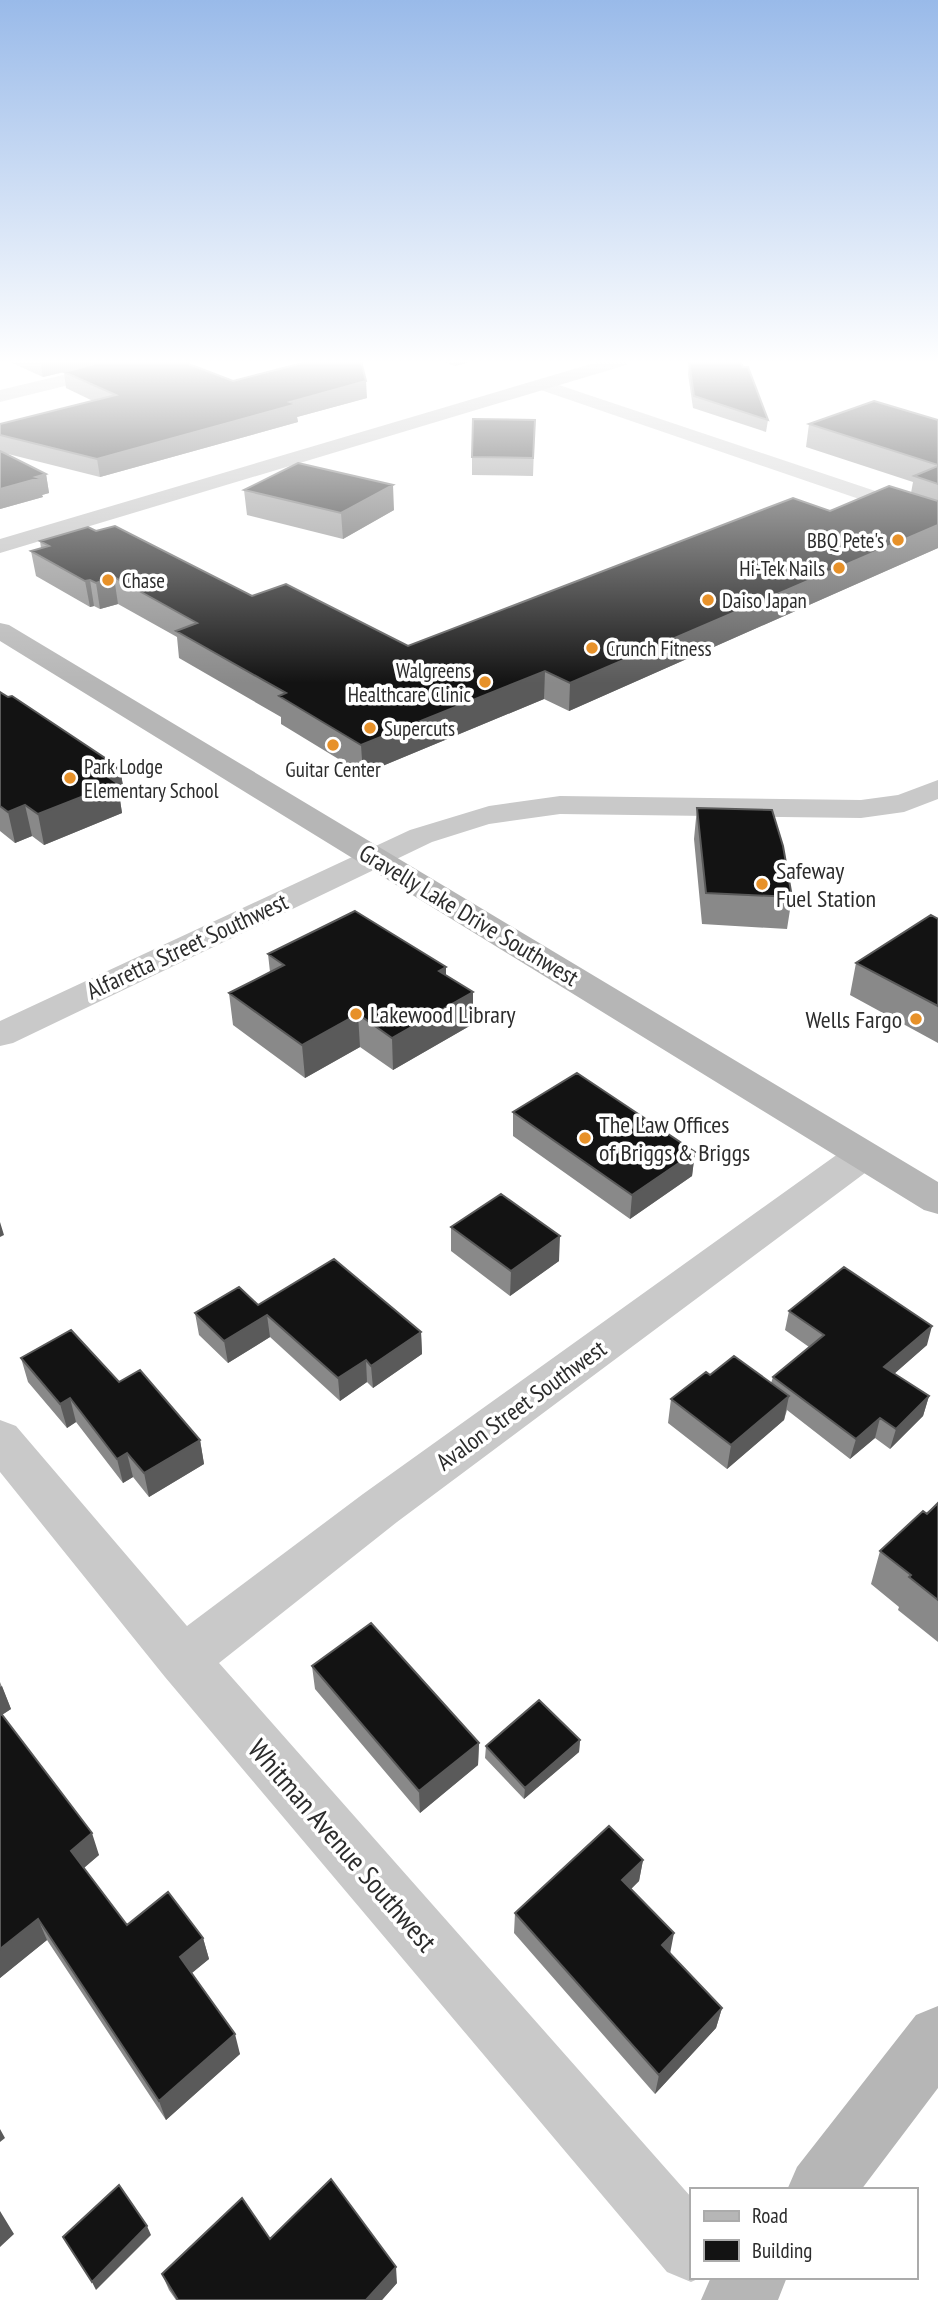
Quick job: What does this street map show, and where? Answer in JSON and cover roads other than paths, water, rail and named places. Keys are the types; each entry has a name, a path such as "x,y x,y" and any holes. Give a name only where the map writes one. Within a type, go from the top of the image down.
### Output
{"main road":[{"path":"0,546 259,468"},
{"name":"Gravelly Lake Drive Southwest","path":"0,630 938,1200"},
{"path":"822,2188 938,2037"},
{"path":"736,2300 752,2279"}],"street":[{"path":"789,468 938,519"},
{"name":"Alfaretta Street Southwest","path":"0,1035 452,823 513,809 560,805 861,809 904,803 938,789"},
{"name":"Avalon Street Southwest","path":"184,1660 380,1508 863,1155"},
{"name":"Whitman Avenue Southwest","path":"0,1439 184,1660 690,2247"},
{"path":"718,2279 736,2300"}],"place":[{"name":"BBQ Pete's","path":"898,540"},
{"name":"Hi-Tek Nails","path":"839,568"},
{"name":"Chase","path":"108,580"},
{"name":"Daiso Japan","path":"708,600"},
{"name":"Crunch Fitness","path":"592,648"},
{"name":"Walgreens Healthcare Clinic","path":"485,682"},
{"name":"Supercuts","path":"370,728"},
{"name":"Guitar Center","path":"333,745"},
{"name":"Park Lodge Elementary School","path":"70,778"},
{"name":"Safeway Fuel Station","path":"762,884"},
{"name":"Lakewood Library","path":"356,1014"},
{"name":"Wells Fargo","path":"916,1019"},
{"name":"The Law Offices of Briggs & Briggs","path":"585,1138"}]}
